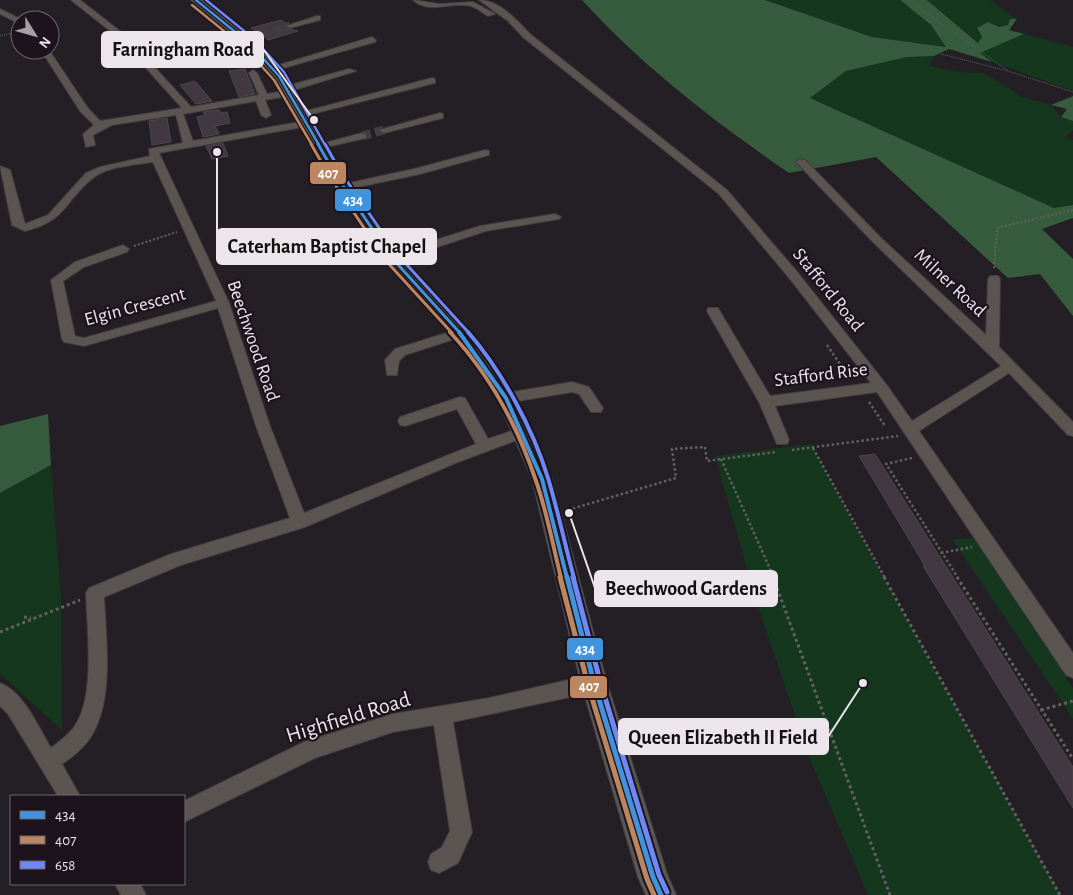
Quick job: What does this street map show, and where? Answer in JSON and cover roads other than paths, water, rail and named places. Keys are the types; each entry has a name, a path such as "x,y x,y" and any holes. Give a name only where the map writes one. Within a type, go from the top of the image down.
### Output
{"main road":[{"path":"196,0 252,37 287,91 318,146 392,258 460,333 487,368 506,398 523,432 542,479 594,683 653,877 661,895"}],"street":[{"path":"75,0 112,27 153,67 185,113 189,145"},
{"path":"417,0 436,7 456,3 474,5 500,19 511,19"},
{"name":"Stafford Road","path":"483,0 511,19 527,36 723,192 794,276 877,382 1073,669"},
{"path":"290,26 316,18"},
{"path":"273,68 372,40"},
{"path":"51,60 83,109 98,124 185,113 262,98 352,71"},
{"path":"252,72 266,115"},
{"path":"0,169 5,170 18,225 25,228 52,217 90,175 104,169 155,158 153,151 189,145 302,119 432,81"},
{"path":"384,130 440,116"},
{"path":"90,145 88,134 96,128 112,123"},
{"path":"318,146 362,136"},
{"path":"344,187 420,171 485,153"},
{"name":"Beechwood Road","path":"155,158 223,303 263,426 299,522"},
{"name":"Milner Road","path":"801,162 878,240 992,348 1073,431"},
{"path":"392,258 484,228 555,217"},
{"name":"Elgin Crescent","path":"122,249 67,270 57,280 69,339 84,342 223,303"},
{"path":"992,348 994,279"},
{"name":"Stafford Rise","path":"713,311 766,402 783,447"},
{"path":"392,372 392,360 400,352 460,333"},
{"path":"912,431 1009,367"},
{"name":"Stafford Rise","path":"766,402 861,390 877,382"},
{"path":"506,398 572,387 584,390 596,408"},
{"path":"405,420 460,402 485,446"},
{"path":"50,761 83,732 92,711 96,688 95,593 177,559 299,522 523,432"},
{"name":"Highfield Road","path":"185,812 311,749 393,723 489,707 594,683"},
{"path":"0,692 15,708 50,761 69,795"},
{"path":"439,862 450,855 461,832 442,715"}],"tunnel":[{"path":"260,35 290,26"},
{"path":"362,136 384,130"}],"place":[{"name":"Farningham Road","path":"314,120"},
{"name":"Caterham Baptist Chapel","path":"217,152"},
{"name":"Beechwood Gardens","path":"569,513"},
{"name":"Queen Elizabeth II Field","path":"863,683"}]}
